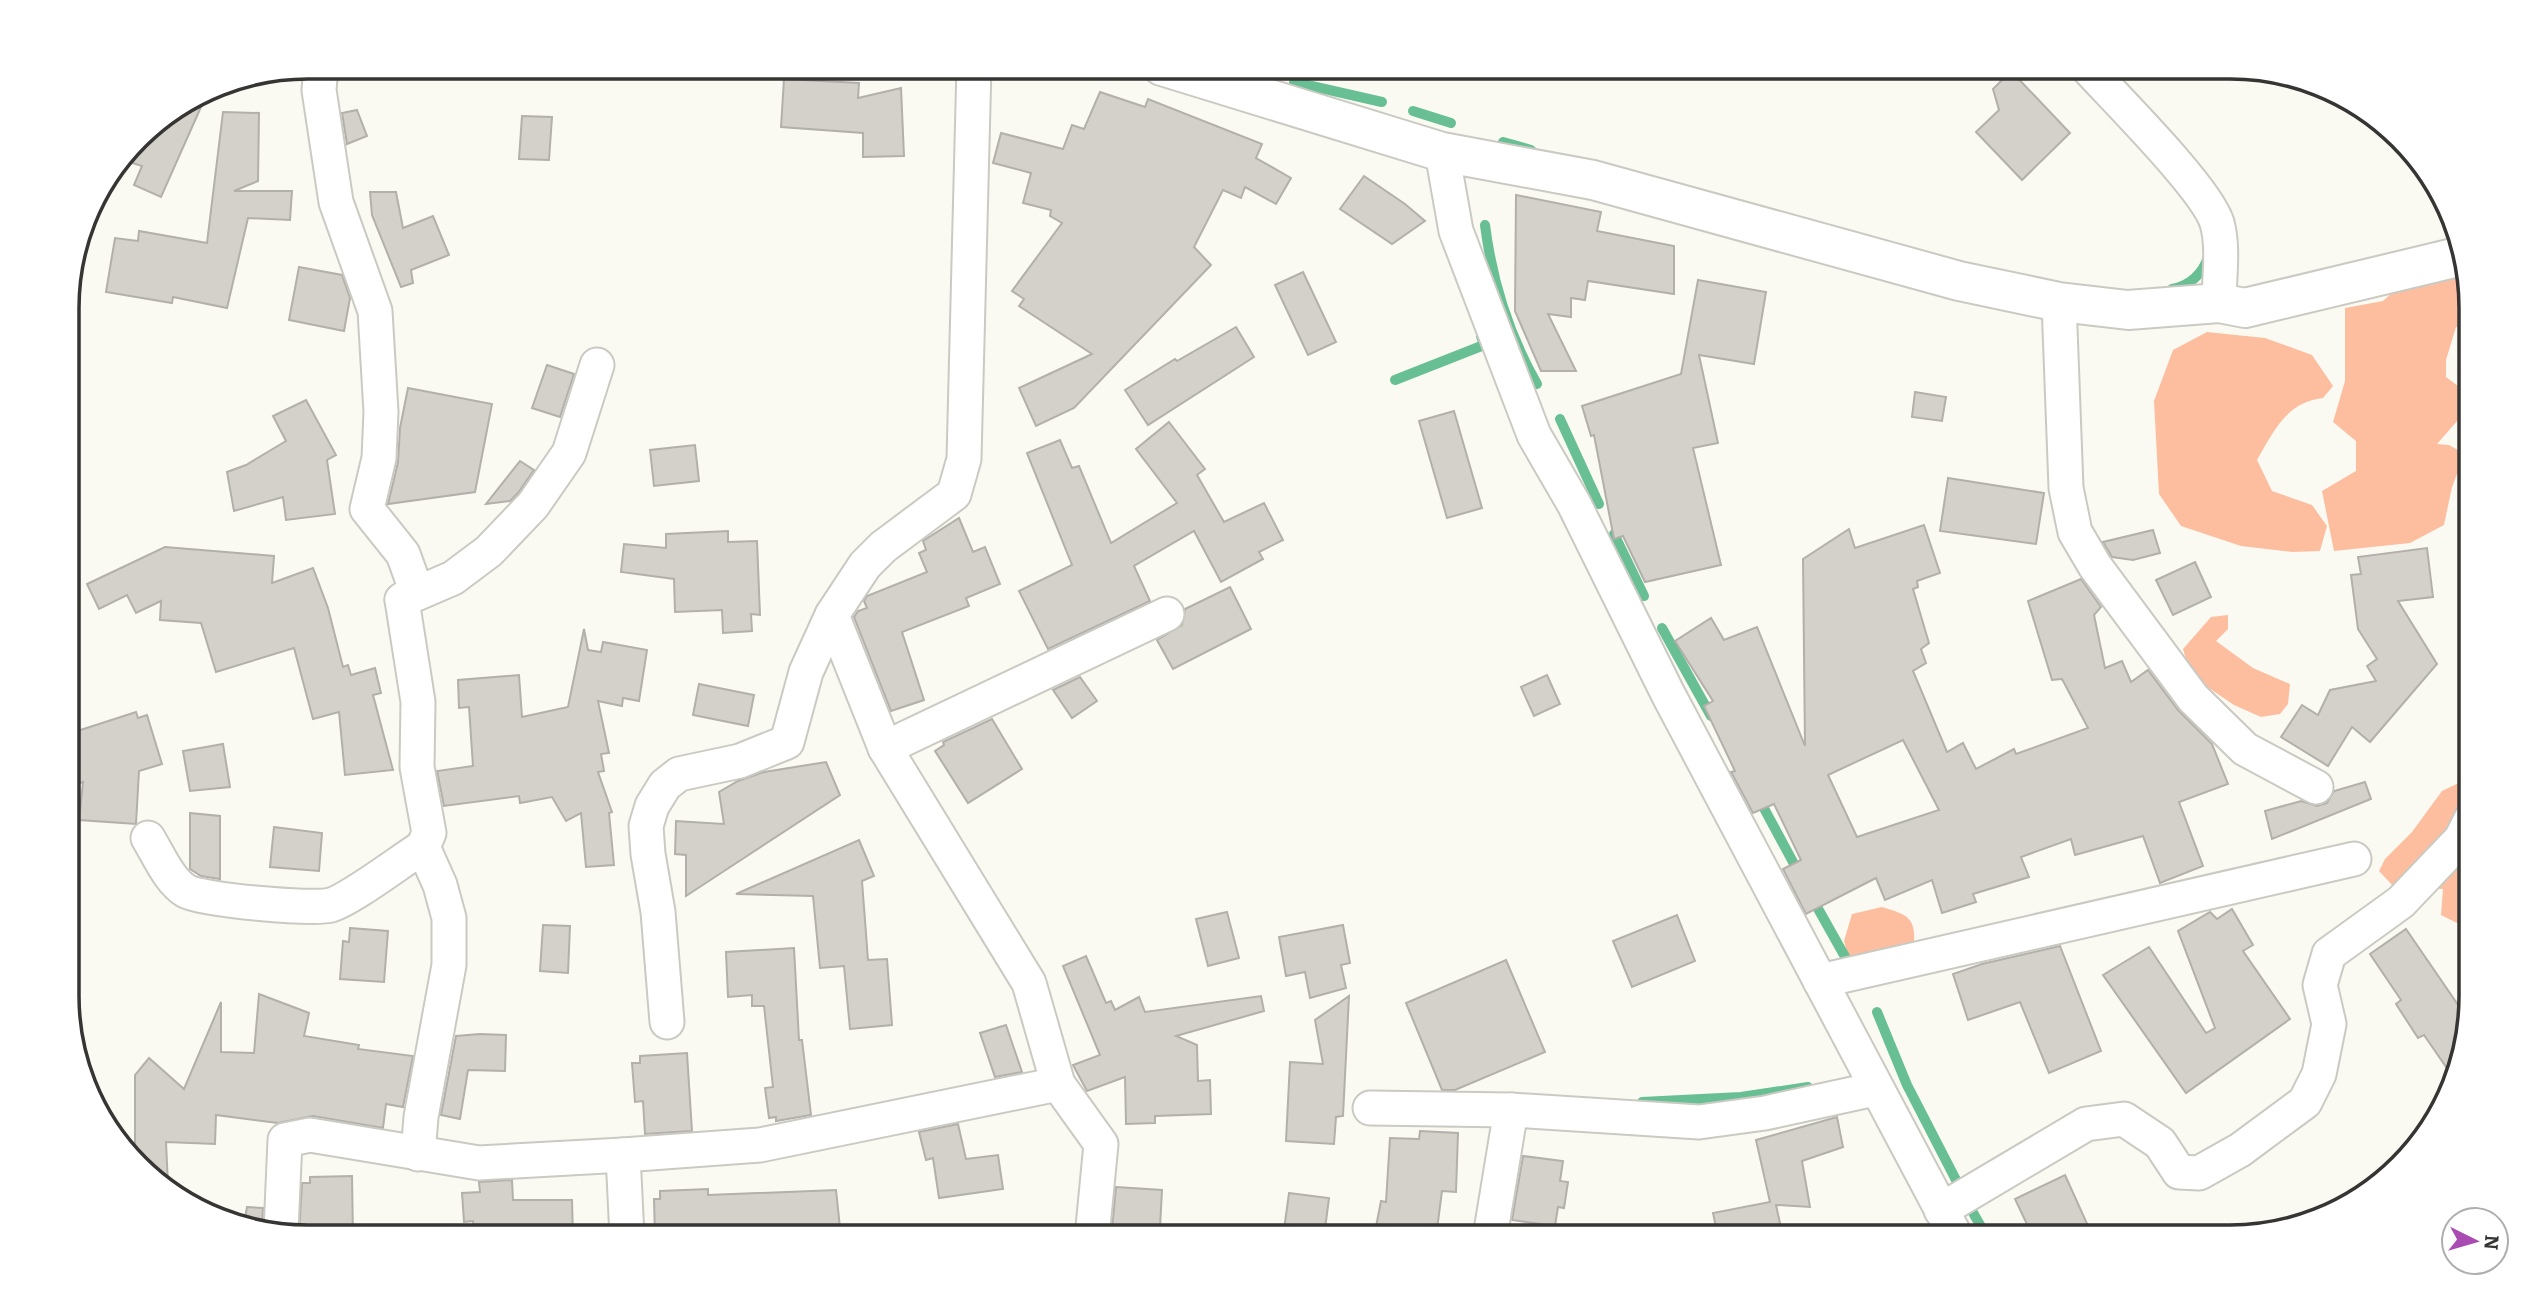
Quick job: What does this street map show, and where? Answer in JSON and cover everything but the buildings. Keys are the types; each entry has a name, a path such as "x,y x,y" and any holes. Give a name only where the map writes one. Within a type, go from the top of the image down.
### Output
{"street":[{"path":"320,79 319,90 336,202 375,311 381,412 379,458 367,509 402,554 412,578 416,590 402,600"},
{"path":"667,1022 658,912 648,855 646,826 652,806 665,785 679,774 740,761 787,742 806,673 832,615 865,565 883,547 954,494 964,459 974,79"},
{"path":"1204,79 1442,152 1593,180 1959,281 2059,302 2128,310 2219,303 2245,308 2454,259"},
{"path":"2097,79 2200,195 2216,219 2220,240 2219,303"},
{"path":"1442,152 1456,231 1534,435 1574,504 1668,694 1948,1224 2086,1124 2124,1119 2160,1143 2179,1172 2199,1173 2240,1150 2305,1102 2319,1074 2329,1024 2320,985 2329,954 2401,902 2459,841"},
{"path":"2059,302 2066,488 2075,532 2142,632 2202,708 2245,748 2316,787"},
{"path":"402,600 453,578 489,551 533,505 569,453 597,365"},
{"path":"148,838 174,880 186,891 209,897 305,907 332,905 423,847 429,833 417,767 418,702 402,600"},
{"path":"886,748 1167,614"},
{"path":"832,615 886,748 1029,983 1058,1084 1101,1144 1093,1225"},
{"path":"418,1154 425,1093 449,965 449,918 440,885 423,847"},
{"path":"1820,981 2354,859"},
{"path":"281,1223 285,1140 310,1135 479,1163 622,1155 760,1145 1058,1084"},
{"path":"1370,1108 1511,1110 1699,1122 1765,1114 1875,1088"},
{"path":"1492,1225 1511,1110"},
{"path":"622,1155 626,1225"}],"shaded area":[{"path":"2455,266 2457,278 2459,327 2456,327 2446,360 2446,377 2459,387 2459,419 2437,444 2449,445 2459,451 2459,469 2452,487 2444,525 2410,543 2334,551 2322,491 2356,471 2356,441 2333,422 2345,381 2345,308 2383,301 2414,273"},
{"path":"2207,332 2265,338 2312,355 2333,386 2323,398 2300,405 2291,411 2276,428 2257,460 2272,491 2312,505 2327,526 2320,551 2293,552 2241,546 2181,526 2159,494 2154,401 2173,350"},
{"path":"2228,615 2228,629 2216,641 2253,668 2290,684 2288,704 2280,714 2261,717 2234,705 2191,676 2183,649 2211,617"},
{"path":"2459,783 2459,924 2441,915 2443,889 2394,887 2379,871 2385,859 2412,832 2442,791"},
{"path":"1882,907 1904,915 1912,923 1914,946 1850,963 1844,941 1852,914"}],"waterway":[{"path":"1294,82 1382,102"},
{"path":"1413,111 1451,123"},
{"path":"1503,142 1531,150"},
{"path":"1485,225 1503,307 1537,384"},
{"path":"2172,289 2194,278 2203,269 2208,257"},
{"path":"1395,380 1484,345 1481,336"},
{"path":"1560,419 1599,504"},
{"path":"1614,534 1644,596"},
{"path":"1662,628 1711,716"},
{"path":"1759,799 1800,875"},
{"path":"1812,898 1848,962"},
{"path":"1877,1012 1907,1085 1956,1180"},
{"path":"1642,1102 1741,1097 1808,1087"},
{"path":"1968,1204 1980,1225"}]}
